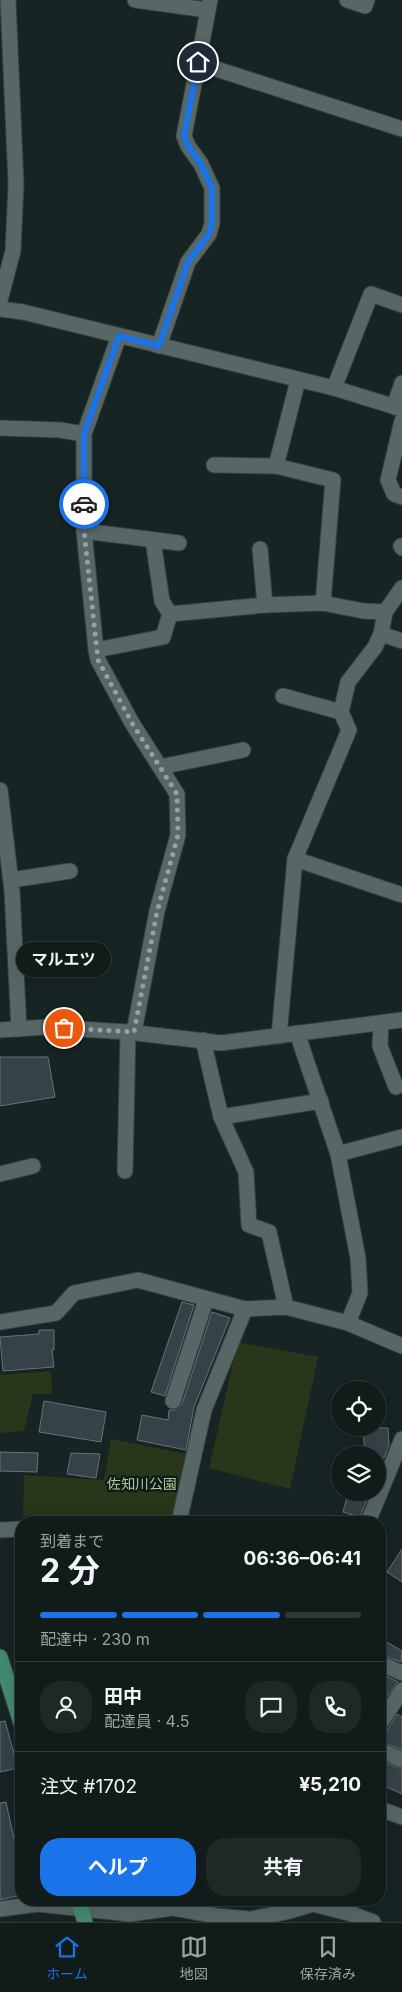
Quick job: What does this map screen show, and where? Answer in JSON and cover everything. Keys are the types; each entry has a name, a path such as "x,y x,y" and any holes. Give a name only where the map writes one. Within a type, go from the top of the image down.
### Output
{"main road":[{"path":"0,1657 15,1704"}],"street":[{"path":"0,300 13,251 16,184 6,117 8,0"},
{"path":"136,0 208,5 184,136 188,146 201,164 212,188 212,223 209,234 188,262 159,346"},
{"path":"347,0 365,6 367,0"},
{"path":"198,62 402,128"},
{"path":"334,388 371,294 402,305"},
{"path":"0,309 23,312 334,388 398,408 402,383"},
{"path":"119,336 84,434 84,531 96,650 98,660 132,723 177,794 178,835 157,912 131,1032 125,1172"},
{"path":"276,466 298,380"},
{"path":"402,421 388,480 394,494 402,497"},
{"path":"0,428 60,430 84,434"},
{"path":"214,465 276,466 333,480 323,603"},
{"path":"84,531 179,544"},
{"path":"96,650 163,637 170,614 162,601 153,540"},
{"path":"260,549 265,605"},
{"path":"278,1036 295,859 349,730 341,712 348,682 374,647 381,634 384,612 402,588"},
{"path":"170,614 265,605 323,603 363,611 384,612"},
{"path":"381,634 402,641"},
{"path":"283,696 341,712"},
{"path":"160,767 243,750"},
{"path":"0,790 19,1029"},
{"path":"295,859 402,895"},
{"path":"8,891 70,871"},
{"path":"0,1030 48,1028 131,1032 221,1043 402,1020"},
{"path":"381,1023 380,1046 396,1087"},
{"path":"297,1033 338,1154 358,1258 360,1293 348,1323"},
{"path":"203,1040 221,1117 246,1172 249,1225 269,1232 286,1308"},
{"path":"221,1117 321,1100"},
{"path":"338,1154 402,1138"},
{"path":"0,1174 33,1166"},
{"path":"0,1322 56,1313 74,1293 138,1280 206,1300 245,1309 286,1308 348,1323 402,1346"},
{"path":"173,1401 206,1300"},
{"path":"180,1516 204,1410 245,1309"},
{"path":"370,1516 402,1439"},
{"path":"0,1530 15,1529"},
{"path":"386,1666 402,1673"},
{"path":"386,1715 402,1690"},
{"path":"386,1753 402,1760"},
{"path":"386,1811 402,1817"},
{"path":"0,1910 25,1906"},
{"path":"52,1906 130,1914 173,1908 217,1916 250,1919 286,1912 302,1906"},
{"path":"326,1906 371,1922"}],"green space":[{"path":"238,1342 318,1357 290,1489 209,1468"},
{"path":"51,1371 52,1394 33,1394 24,1431 0,1433 0,1375"},
{"name":"佐知川公園","path":"111,1439 186,1454 172,1516 23,1516 24,1475 104,1480"}],"building":[{"path":"0,1057 48,1057 55,1097 0,1106"},
{"path":"182,1302 194,1305 165,1396 151,1392"},
{"path":"212,1312 230,1318 194,1407 186,1450 137,1440 142,1415 168,1420 169,1410 175,1410 182,1404"},
{"path":"39,1330 54,1330 54,1350 52,1350 54,1367 3,1371 0,1337 39,1334"},
{"path":"44,1401 106,1412 101,1442 39,1432"},
{"path":"386,1428 388,1428 389,1445 386,1453 386,1446 364,1446 364,1436 386,1436"},
{"path":"0,1452 38,1453 37,1472 0,1471"},
{"path":"71,1453 100,1454 96,1478 67,1474"},
{"path":"346,1501 366,1501 360,1516 343,1512"},
{"path":"402,1549 402,1582 387,1572"},
{"path":"386,1642 402,1651 401,1662 386,1656"},
{"path":"386,1676 398,1682 386,1696"},
{"path":"397,1714 402,1717 402,1750 386,1743 386,1730"},
{"path":"5,1721 15,1757 15,1769 0,1772 0,1722"},
{"path":"386,1763 402,1769 402,1794 386,1787"},
{"path":"6,1802 15,1843 15,1896 0,1900 0,1803"}],"way so far":[{"path":"64,1028 134,1032 157,912 178,835 177,794 132,723 98,660 84,531 84,504"}],"place":[{"name":"マルエツ","path":"64,1028"}],"route":[{"path":"84,504 84,434 119,336 159,346 188,262 209,234 212,223 212,188 201,164 188,146 184,136 198,62"}]}
